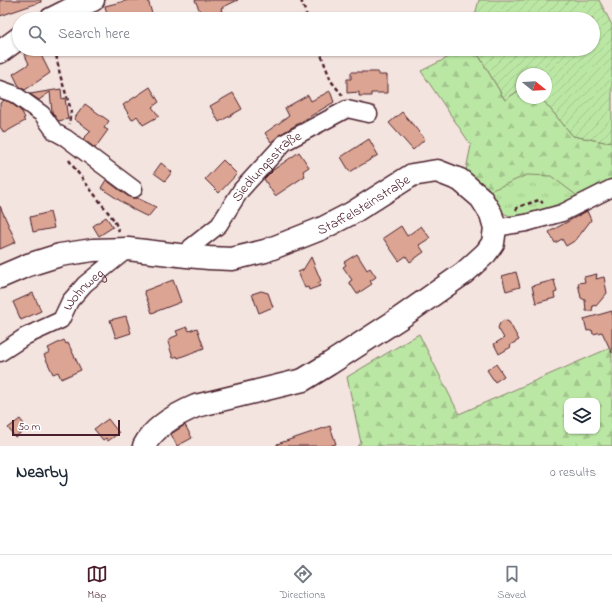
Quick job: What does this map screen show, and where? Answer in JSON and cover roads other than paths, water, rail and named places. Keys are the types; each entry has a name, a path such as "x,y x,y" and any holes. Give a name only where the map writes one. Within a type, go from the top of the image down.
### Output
{"street":[{"path":"64,12 93,0"},
{"path":"0,52 12,43"},
{"path":"0,89 14,94 42,114 55,132 66,138 134,189"},
{"name":"Siedlungsstraße","path":"187,256 191,247 219,225 241,190 285,142 347,109 369,114"},
{"name":"Staffelsteinstraße","path":"0,277 28,265 60,255 93,250 128,249 187,256 232,259 265,251 323,228 352,213 412,175 437,171 460,180 481,198 491,214 495,228"},
{"path":"144,446 162,425 172,418 196,406 303,380 319,371 400,318 464,273 486,253 493,243 495,228 526,223 562,213 612,188"},
{"name":"Wohnweg","path":"0,354 26,336 61,320 70,301 85,284 128,249"}]}
